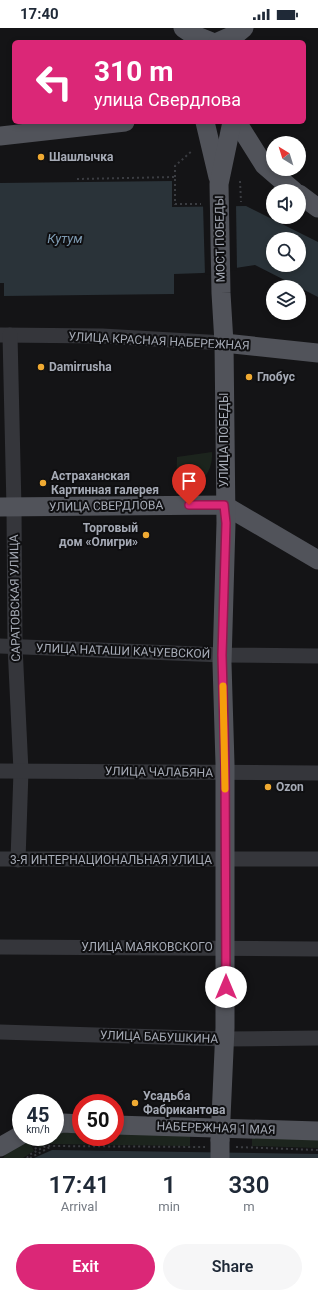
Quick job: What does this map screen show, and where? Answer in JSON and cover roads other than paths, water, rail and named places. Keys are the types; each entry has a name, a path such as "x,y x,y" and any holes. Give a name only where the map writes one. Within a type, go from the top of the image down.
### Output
{"main road":[{"path":"182,40 183,28"},
{"path":"183,28 186,40"},
{"path":"183,28 192,34 207,40"},
{"path":"222,40 246,28"},
{"path":"244,40 246,28"},
{"path":"0,136 107,124"},
{"path":"205,124 219,184"},
{"path":"219,184 232,124"},
{"path":"238,124 264,165 286,184"},
{"name":"МОСТ ПОБЕДЫ","path":"219,184 221,293"},
{"path":"306,199 318,208"},
{"name":"УЛИЦА ПОБЕДЫ","path":"220,1144 225,1039 226,860 222,655 226,523 224,505 224,343 221,293"},
{"name":"УЛИЦА КРАСНАЯ НАБЕРЕЖНАЯ","path":"224,343 318,353"},
{"path":"224,505 318,560"},
{"name":"УЛИЦА СВЕРДЛОВА","path":"7,508 224,505"},
{"name":"НАБЕРЕЖНАЯ 1 МАЯ","path":"124,1127 220,1144 318,1131"},
{"path":"0,1147 12,1143"}],"street":[{"name":"УЛИЦА КРАСНАЯ НАБЕРЕЖНАЯ","path":"5,335 102,336 224,343"},
{"name":"САРАТОВСКАЯ УЛИЦА","path":"5,335 7,646 21,771 18,860"},
{"name":"УЛИЦА НАТАШИ КАЧУЕВСКОЙ","path":"7,646 222,655 318,656"},
{"name":"УЛИЦА ЧАЛАБЯНА","path":"0,771 318,773"},
{"name":"3-Я ИНТЕРНАЦИОНАЛЬНАЯ УЛИЦА","path":"0,860 318,859"},
{"name":"УЛИЦА МАЯКОВСКОГО","path":"0,947 225,947 318,949"},
{"name":"УЛИЦА БАБУШКИНА","path":"0,1032 225,1039 318,1038"}],"water":[{"name":"Кутум","path":"172,181 172,207 246,206 266,216 266,224 282,224 298,232 266,232 266,271 255,265 203,273 174,274 174,294 4,296 4,283 0,283 0,183"},
{"name":"Кутум","path":"306,236 318,242 318,297 306,291 306,280 285,280 269,272 306,272"},
{"path":"52,1150 318,1154 318,1158 34,1158"}],"place":[{"name":"Шашлычка","path":"41,157"},
{"name":"Damirrusha","path":"41,367"},
{"name":"Глобус","path":"249,377"},
{"name":"Астраханская Картинная галерея","path":"43,483"},
{"name":"Торговый дом «Олигри»","path":"146,535"},
{"name":"Ozon","path":"268,787"},
{"name":"Усадьба Фабрикантова","path":"135,1103"}]}
